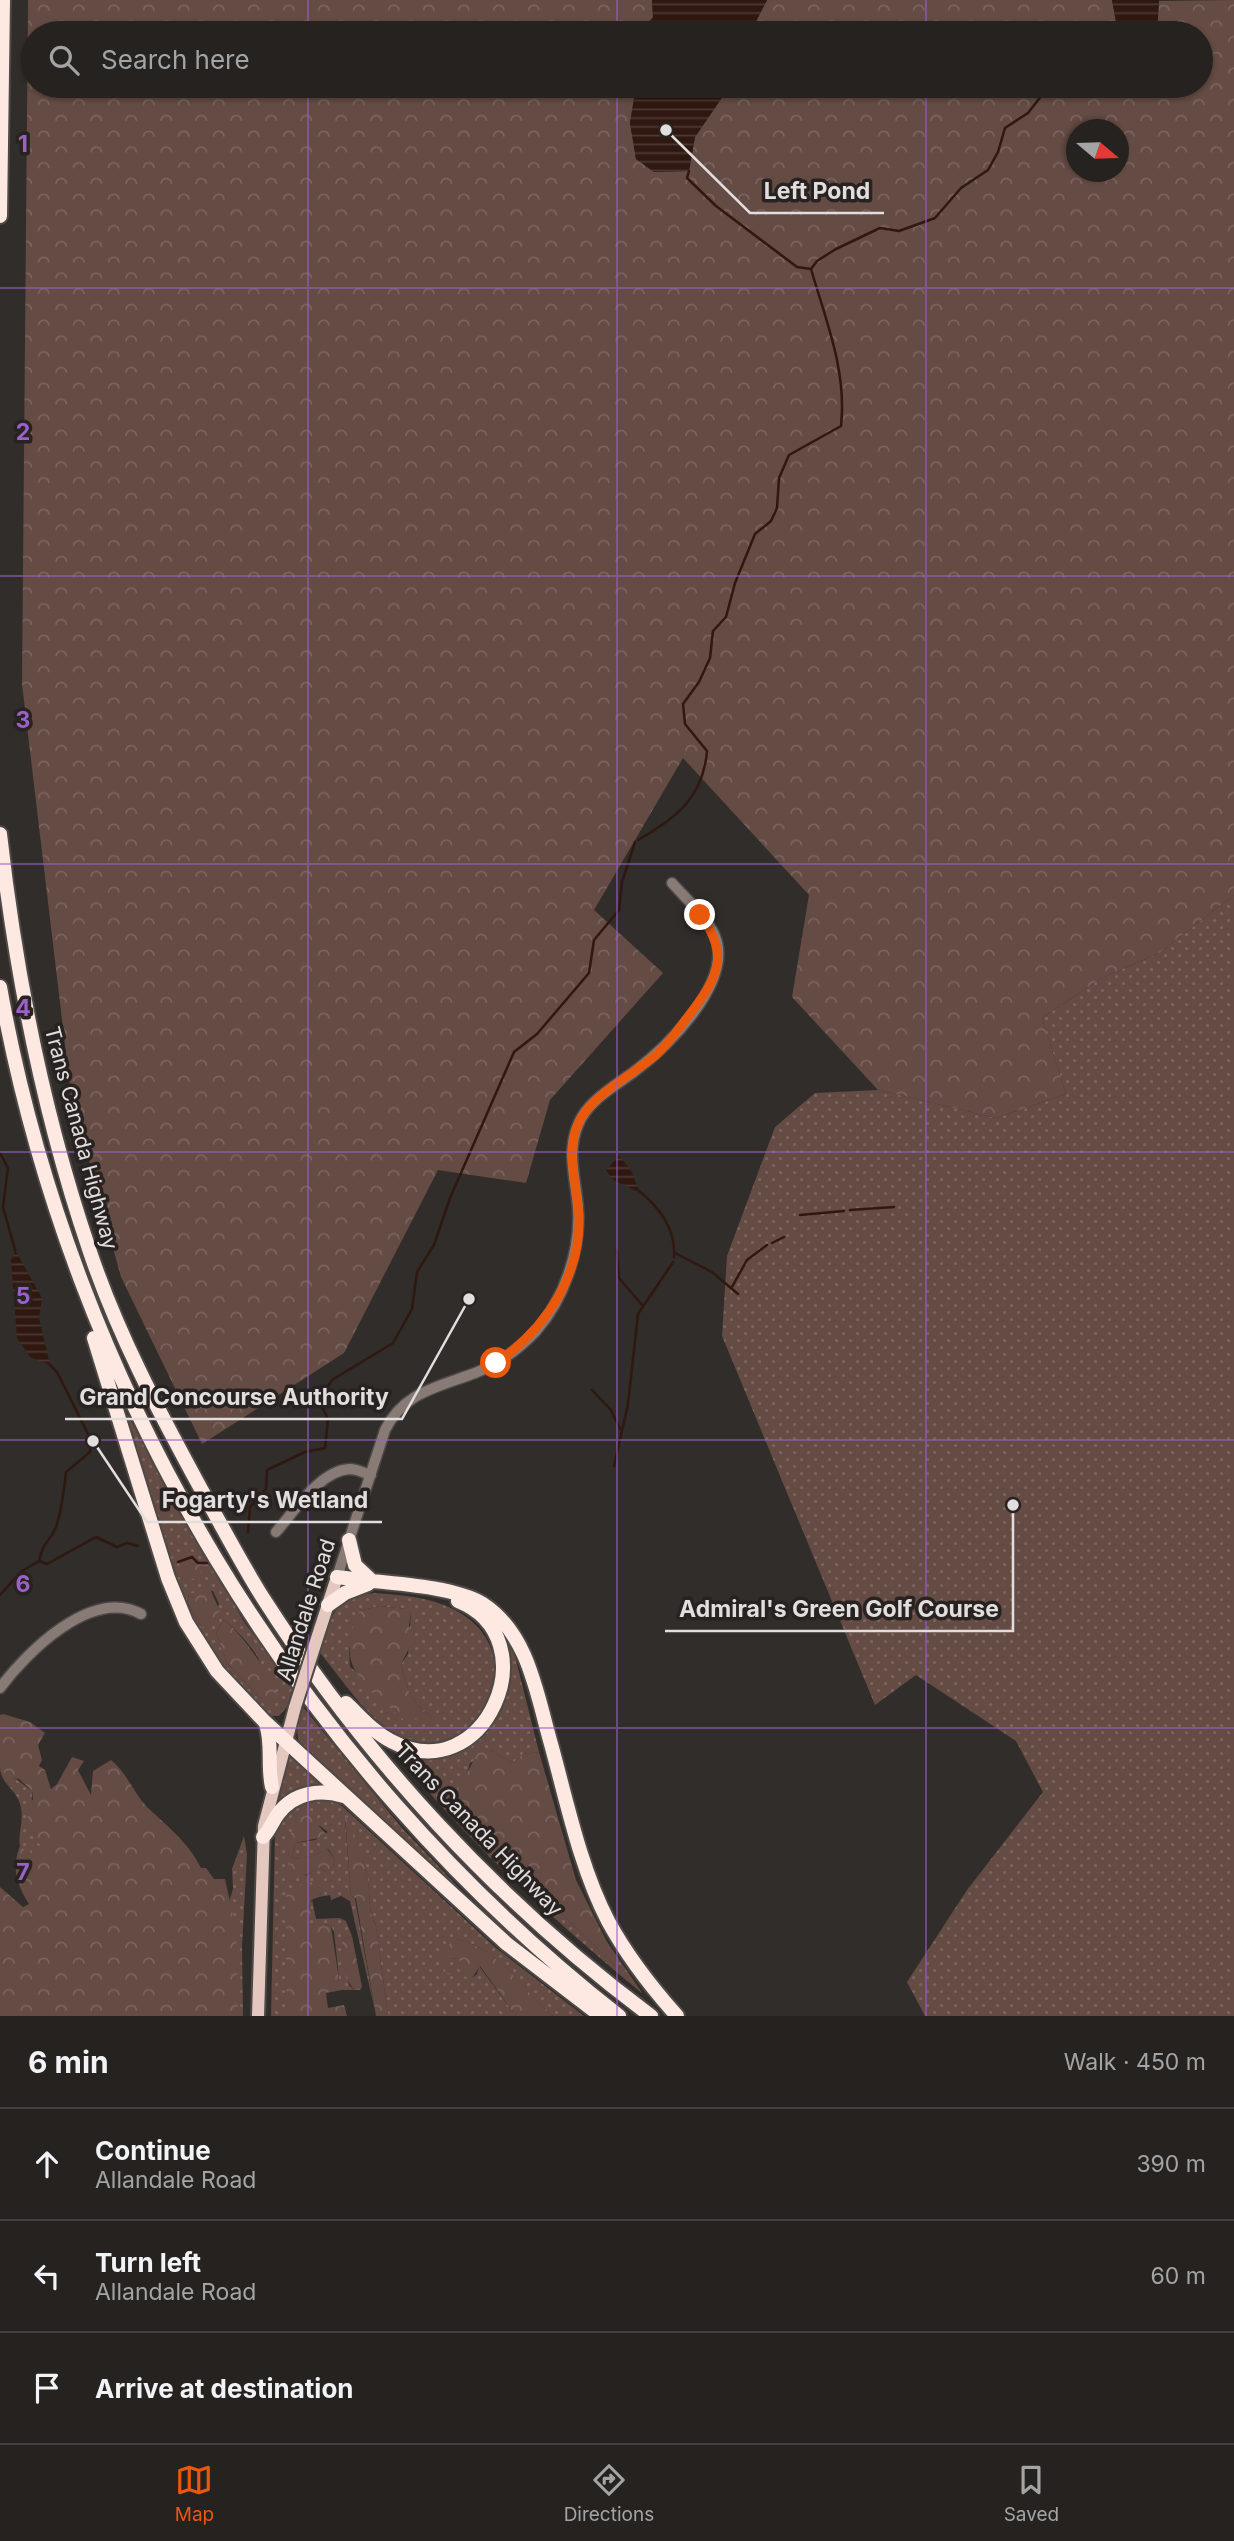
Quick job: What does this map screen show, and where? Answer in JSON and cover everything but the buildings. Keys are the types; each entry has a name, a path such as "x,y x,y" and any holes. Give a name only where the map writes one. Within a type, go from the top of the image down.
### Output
{"highway":[{"path":"0,216 3,0"},
{"name":"Trans Canada Highway","path":"0,834 23,1003 41,1086 90,1253 162,1418 262,1597 312,1670 398,1779 484,1871 554,1938 651,2016"},
{"name":"Trans Canada Highway","path":"0,987 25,1109 63,1236 132,1406 189,1514 263,1636 343,1739 433,1845 533,1942 619,2016"},
{"path":"63,1236 156,1544 180,1609 217,1671 265,1722 507,1944 601,2016"},
{"path":"349,1540 355,1565 373,1583"},
{"path":"337,1577 455,1593 480,1603 500,1620 519,1644 535,1683 582,1852 608,1921 677,2016"},
{"path":"328,1605 352,1589 373,1583"},
{"path":"312,1670 377,1733 392,1742 424,1751 467,1740 479,1730 498,1702 502,1687 500,1646 489,1625 464,1604 429,1590"},
{"path":"265,1722 271,1749 269,1773 272,1787"},
{"path":"263,1837 281,1810 295,1799 316,1792 344,1796"}],"main road":[{"name":"Allandale Road","path":"258,2016 263,1837 272,1787 285,1739 337,1577"}],"street":[{"name":"Allandale Road","path":"337,1577 384,1430 401,1406 432,1387 496,1363 533,1334 556,1304 573,1258 578,1229 571,1156 578,1123 594,1102 671,1040 715,976 718,959 712,931 672,883"},
{"path":"276,1532 323,1480 335,1473 355,1469 371,1475"},
{"path":"0,1688 38,1644 57,1630 86,1616 117,1608 128,1607 141,1614"}],"green space":[{"path":"28,0 652,0 653,17 650,21 28,21"},
{"path":"767,0 1112,0 1116,21 756,21"},
{"path":"1234,0 1234,895 1159,953 1102,978 1042,1018 1066,1094 996,1118 878,1090 792,997 809,895 683,758 594,910 663,973 550,1100 526,1183 438,1170 344,1353 202,1444 121,1277 71,1095 22,684 27,98 634,98 630,123 636,159 654,172 689,171 695,137 722,98 1213,98 1213,21 1158,21 1159,1"},
{"path":"1234,895 1234,2016 925,2016 907,1982 967,1890 1043,1792 1016,1741 916,1675 875,1705 722,1336 727,1256 775,1127 815,1093 878,1090 996,1118 1066,1094 1042,1018 1102,978 1159,953"},
{"path":"122,1411 127,1414 244,1622 293,1686 288,1706 279,1716 268,1716 219,1667 182,1600","holes":["213,1591 219,1604 214,1616 203,1629 187,1602 189,1594","223,1620 252,1648 269,1679 262,1700 227,1663 216,1633"]},
{"path":"183,1553 191,1554 205,1566 196,1578 188,1580 183,1575 177,1558"},
{"path":"210,1589 220,1611 203,1629 187,1602 189,1594"},
{"path":"375,1593 435,1602 453,1609 479,1628 492,1652 495,1678 488,1703 473,1724 453,1738 427,1743 398,1735 376,1719 356,1698 320,1653 336,1611 342,1604 361,1595","holes":["379,1606 407,1609 411,1613 408,1654 401,1664 403,1673 415,1701 432,1717 413,1718 350,1667 349,1648 359,1611"]},
{"path":"379,1606 408,1609 411,1613 409,1626 415,1637 401,1664 411,1695 432,1717 433,1729 414,1718 404,1720 365,1685 351,1661 349,1647 359,1611"},
{"path":"223,1620 245,1642 268,1676 276,1693 269,1701 262,1700 227,1663 216,1633"},
{"path":"505,1636 514,1652 539,1752 523,1754 513,1763 491,1751 470,1763 466,1778 489,1855 418,1780 390,1746 443,1753 469,1747 499,1713 509,1689 511,1664"},
{"path":"303,1707 402,1828 462,1891 545,1967 512,1945 306,1753 297,1731"},
{"path":"0,1715 30,1722 45,1733 38,1745 42,1760 39,1766 45,1770 51,1789 57,1784 72,1757 84,1761 78,1770 91,1795 93,1771 111,1760 147,1807 184,1843 201,1868 206,1868 214,1879 225,1879 236,1929 238,2016 0,2016 0,1887 23,1907 29,1904 17,1876 17,1854 20,1846 28,1852 34,1849 40,1853 42,1848 28,1819 27,1807 28,1801 33,1800 32,1791 19,1779 7,1777 0,1767"},
{"path":"491,1751 513,1763 523,1754 539,1752 576,1880 622,1972 515,1869 489,1857 462,1809 458,1785 479,1752"},
{"path":"289,1752 327,1787 274,1813"},
{"path":"0,1767 32,1791 31,1825 43,1848 40,1853 28,1853 20,1846 21,1808 2,1777"},
{"path":"315,1797 334,1801 342,1806 496,1948 584,2016 553,2016 497,1960 472,1944 457,1939 449,1962 452,1958 459,1959 472,1978 477,1974 479,1966 516,2016 388,2016 365,1869 345,1819 351,1895 355,1899 375,2011 350,1901 341,1896 331,1900 330,1895 319,1897 321,1893 286,1893 286,2016 271,2016 275,1834 287,1810","holes":["294,1825 320,1826 328,1832 315,1840 295,1843 292,1859 311,1857 328,1849 335,1859 333,1868 325,1872 320,1867 306,1876 288,1855"]},
{"path":"305,1811 328,1836 295,1843 292,1859 311,1857 327,1849 335,1859 333,1868 325,1872 320,1867 297,1876 288,1874 290,1840 295,1823"},
{"path":"345,1817 356,1838 367,1876 388,2016 376,2016 356,1899 351,1895"},
{"path":"244,1836 247,1854 242,1947 243,2016 238,2016 229,1902 233,1889 232,1869"},
{"path":"491,1858 515,1869 620,1970 596,1926 643,1994 575,1937"},
{"path":"317,1881 322,1890 319,1897 311,1900 310,1923 331,1926 339,1979 333,1990 342,1990 326,1993 328,2008 344,2005 347,2016 286,2016 286,1893 297,1885"},
{"path":"312,1899 316,1919 340,1918 346,1921 352,1936 343,1939 341,1944 349,1985 354,1990 332,1990 339,1979 334,1932 331,1926 310,1924 308,1914"},
{"path":"352,1936 362,1987 360,1990 354,1990 346,1978 341,1944 343,1939"},
{"path":"457,1939 472,1944 497,1960 553,2016 516,2016 480,1966 472,1978 465,1977 459,1959 452,1958 449,1962 452,1975 447,1974 439,1958 448,1945"}],"shaded area":[{"path":"652,0 767,0 756,21 650,21 653,18"},
{"path":"1112,0 1159,0 1158,21 1116,21"},
{"path":"634,98 722,98 695,137 689,171 654,172 636,159 630,123"},
{"path":"619,1156 631,1170 638,1188 636,1191 612,1179 606,1170"},
{"path":"15,1250 42,1298 39,1318 50,1365 30,1357 17,1338 11,1261"}],"waterway":[{"path":"811,269 817,261 836,249 880,228 899,231 935,218 961,188 988,170 998,152 1005,128 1028,113 1040,98"},
{"path":"689,171 687,178 716,206 797,267 811,269"},
{"path":"638,840 675,815 700,782 707,751 685,724 683,704 699,682 710,658 713,631 726,617 735,583 755,534 771,521 777,508 779,478 789,455 841,426 838,366 811,269"},
{"path":"248,1532 250,1507 266,1489 267,1470 305,1452 325,1448 328,1419 319,1401 332,1380 393,1343 412,1309 417,1272 434,1245 450,1198 514,1052 537,1034 589,973 594,940 619,910 622,882 635,842"},
{"path":"0,1153 8,1168 3,1207 15,1250"},
{"path":"637,1189 652,1203 669,1227 674,1257"},
{"path":"850,1210 894,1207"},
{"path":"800,1215 844,1211"},
{"path":"772,1243 784,1237"},
{"path":"732,1287 747,1260 767,1245"},
{"path":"617,1251 619,1278 642,1305"},
{"path":"675,1253 712,1272 738,1294"},
{"path":"614,1466 628,1404 638,1314 673,1262"},
{"path":"39,1561 42,1549 54,1532 58,1520 66,1472 90,1452 91,1440 57,1372 50,1365"},
{"path":"592,1390 611,1410 620,1429"},
{"path":"0,1595 22,1571 39,1561 47,1564 96,1537 117,1547 127,1543 138,1546"},
{"path":"178,1562 192,1557 198,1563 210,1563"}],"place":[{"name":"Left Pond","path":"666,130"},
{"name":"Grand Concourse Authority","path":"469,1299"},
{"name":"Fogarty's Wetland","path":"93,1441"},
{"name":"Admiral's Green Golf Course","path":"1013,1505"}],"route":[{"path":"496,1363 518,1348 545,1320 556,1304 565,1282 578,1229 571,1156 578,1123 594,1102 657,1054 671,1040 715,976 717,943 700,915"}]}
